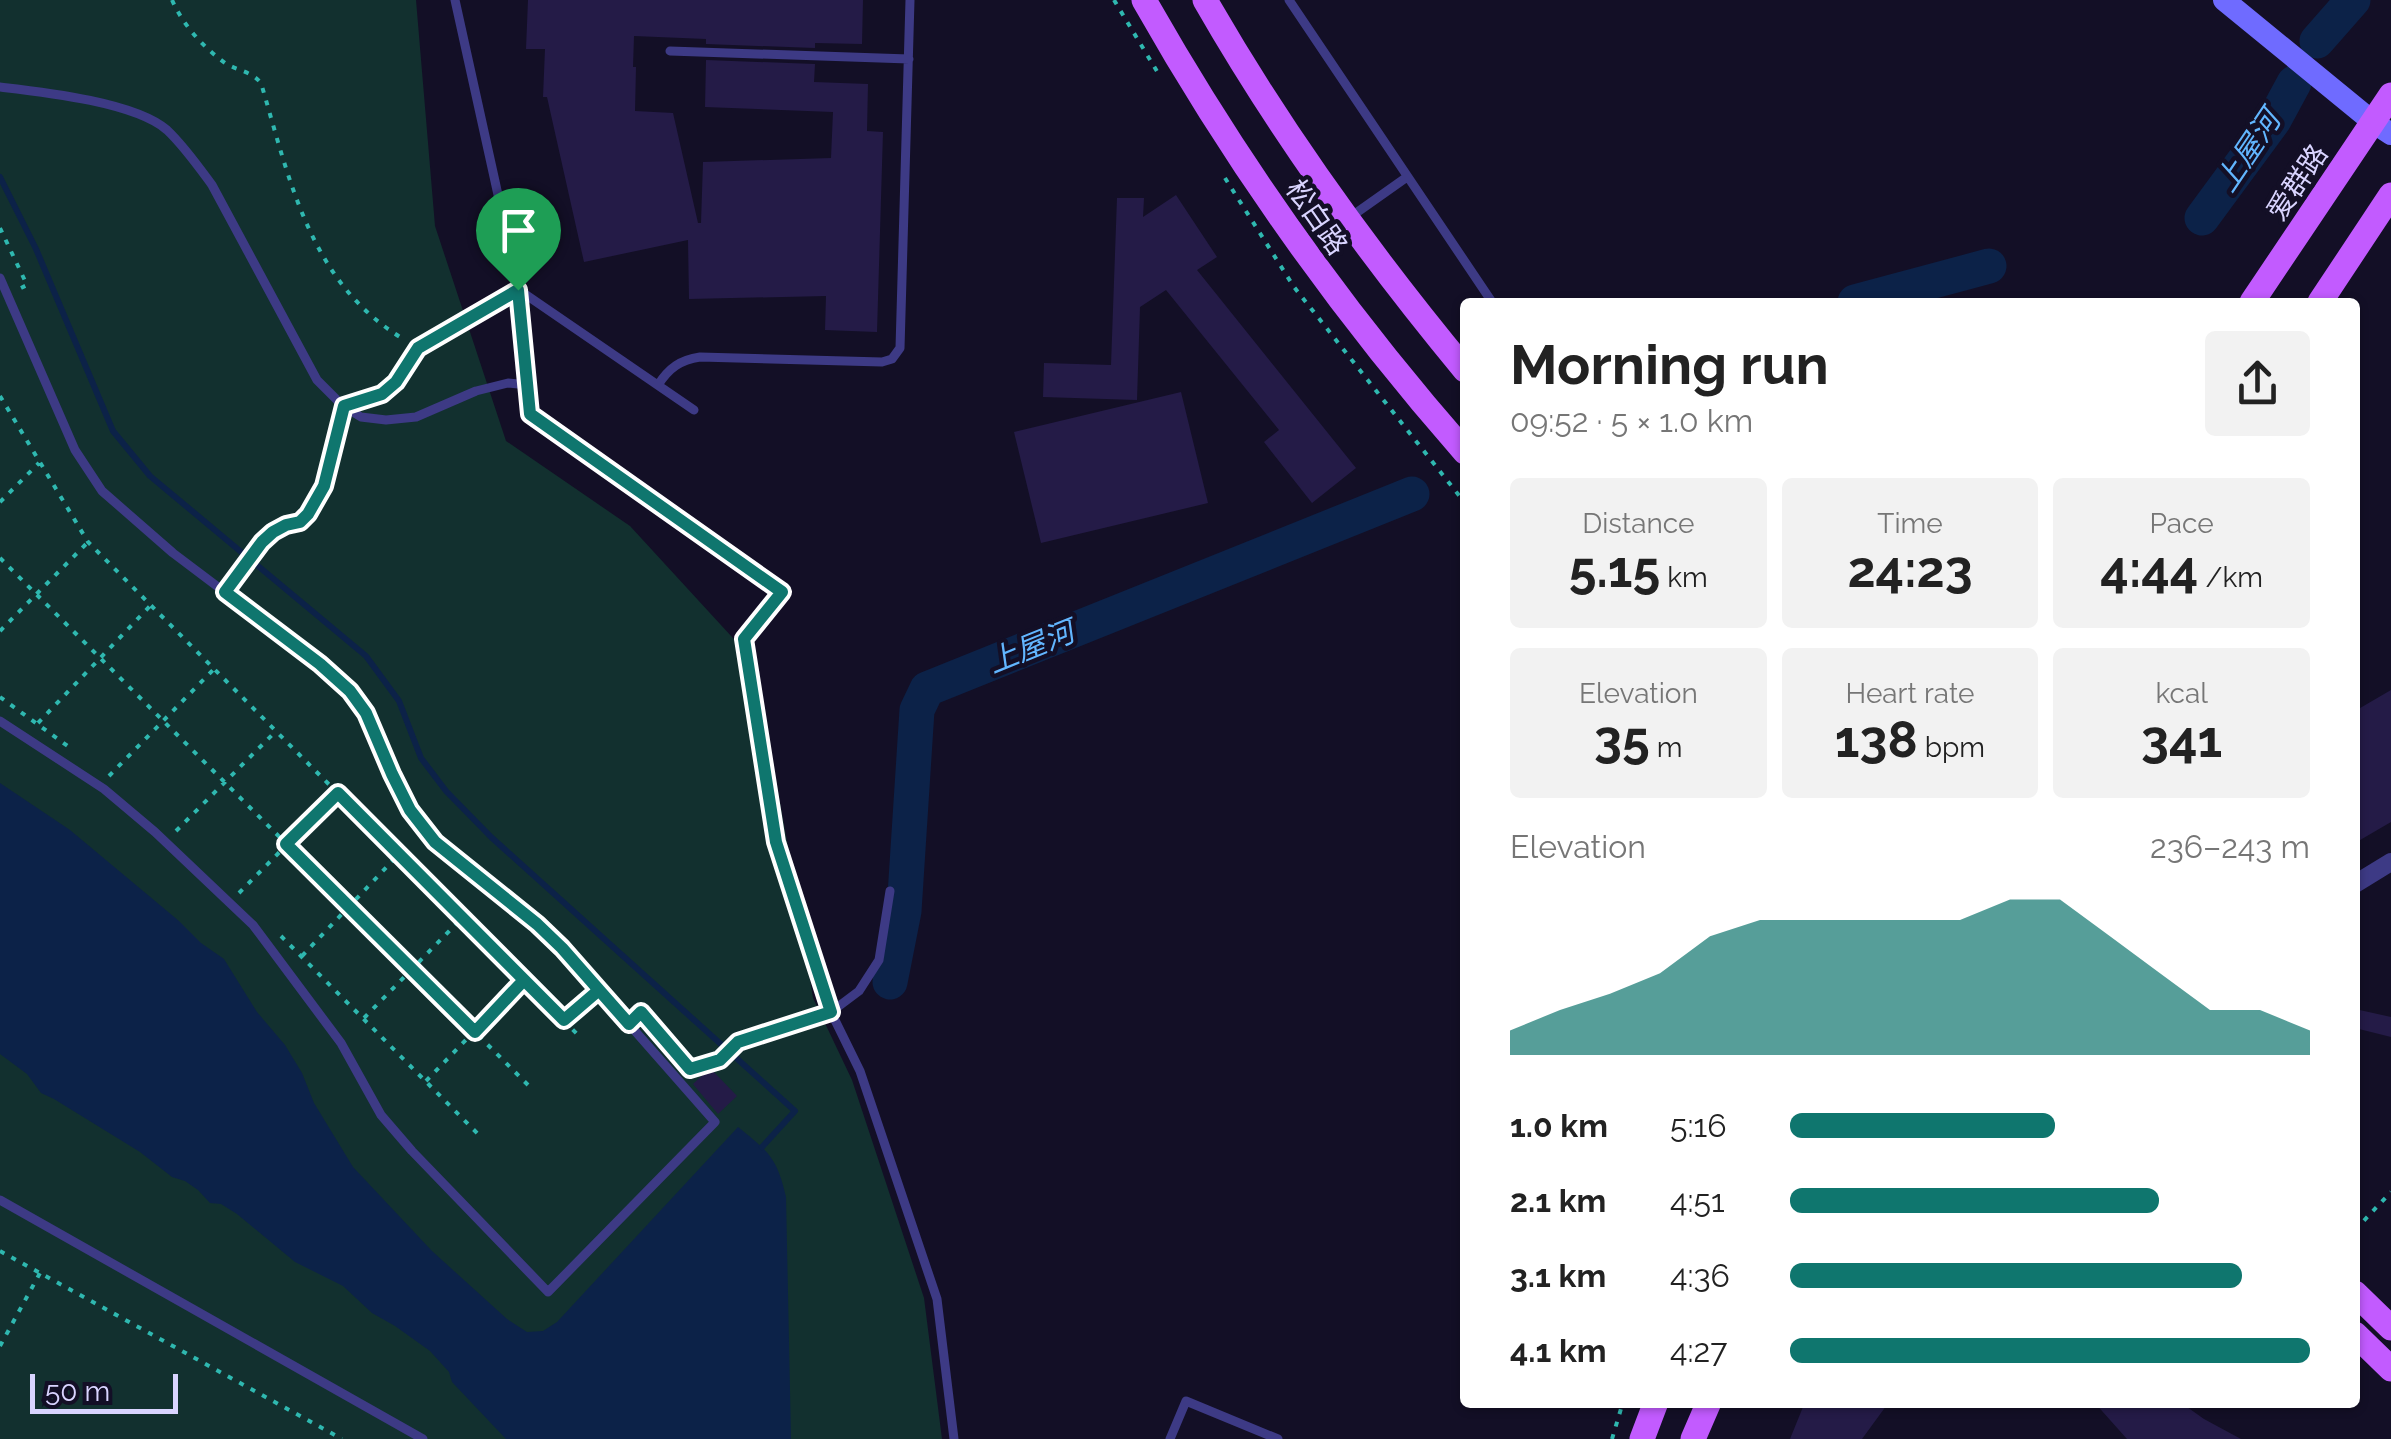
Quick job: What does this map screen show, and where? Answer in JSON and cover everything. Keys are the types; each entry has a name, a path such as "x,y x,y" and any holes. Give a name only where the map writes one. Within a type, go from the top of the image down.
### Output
{"main road":[{"name":"松白路","path":"1144,0 1202,99 1290,231 1385,358 1460,446"},
{"name":"松白路","path":"1205,0 1279,120 1347,219 1460,364"},
{"name":"爱群路","path":"2255,298 2382,128 2391,95"},
{"path":"2323,298 2391,196"},
{"path":"2360,1298 2391,1328"},
{"path":"2360,1339 2391,1369"},
{"path":"1642,1439 1654,1408"},
{"path":"1693,1439 1706,1408"}],"street":[{"path":"2224,0 2382,128"},
{"path":"2360,881 2391,862"}],"lane":[{"path":"456,0 518,290 530,414 782,592 744,639 776,842 831,1012 860,1070 937,1299 954,1439"},
{"path":"658,385 668,370 700,357 882,362 892,359 900,348 910,0"},
{"path":"1289,0 1489,298"},
{"path":"670,51 909,59"},
{"path":"0,87 98,103 138,114 164,128 212,185 317,380 361,417 416,417 476,391 508,383 528,386"},
{"path":"1347,219 1407,176"},
{"path":"0,278 75,450 102,491 173,553 350,691 366,713 410,810 435,842 562,948 715,1122 548,1292 381,1115 341,1042 252,925 155,832 104,790 0,721"},
{"path":"344,406 382,394 396,382 418,348 518,290"},
{"path":"518,290 694,410"},
{"path":"629,1024 641,1012 690,1069 720,1060 738,1042 831,1012 859,991 879,960 890,890"},
{"path":"0,1200 423,1439"},
{"path":"1170,1439 1186,1401 1278,1439"}],"path":[{"path":"172,0 180,20 198,38 227,64 253,74 261,83 296,198 334,276 352,298 418,348"},
{"path":"0,228 27,285"},
{"path":"0,396 88,542 578,1035"},
{"path":"225,592 262,542 286,525 300,522 319,498 344,406"},
{"path":"0,502 38,463"},
{"path":"0,631 88,542"},
{"path":"0,558 530,1087"},
{"path":"38,723 151,605"},
{"path":"109,777 214,669"},
{"path":"176,832 276,730"},
{"path":"238,893 338,793"},
{"path":"301,956 399,854"},
{"path":"363,1019 462,918"},
{"path":"425,1081 524,980"},
{"path":"564,1020 599,990"},
{"path":"2360,1225 2391,1192"},
{"path":"0,1252 342,1439"},
{"path":"0,1346 40,1273"},
{"path":"1612,1439 1621,1408"}],"green space":[{"path":"0,0 416,0 435,226 506,441 630,526 754,661 813,998 852,1080 924,1298 942,1439 0,1439"}],"water":[{"path":"0,783 70,830 224,959 257,1012 285,1045 353,1167 432,1251 507,1319 527,1332 543,1331 557,1322 738,1127 749,1136 775,1164 786,1197 791,1439 506,1439 452,1382 449,1372 430,1351 372,1313 343,1286 295,1262 237,1214 221,1204 210,1203 185,1181 172,1177 140,1152 41,1093 27,1074 0,1054"}],"building":[{"path":"528,0 863,0 862,44 815,43 815,48 706,44 706,39 634,36 633,67 635,111 673,113 698,223 703,162 831,158 833,112 705,107 706,60 815,64 814,82 868,84 867,131 883,132 877,332 825,330 826,296 689,299 688,240 584,262 547,97 543,97 545,49 526,49"},
{"path":"1176,195 1217,257 1197,270 1356,468 1312,503 1264,442 1279,430 1166,290 1140,307 1137,400 1043,397 1044,363 1111,365 1117,198 1144,198 1143,217"},
{"path":"1181,392 1208,503 1041,543 1014,432"},
{"path":"2391,690 2391,822 2360,840 2360,708"},
{"path":"2360,1010 2391,1017 2391,1037 2360,1029"},
{"path":"712,1070 737,1096 718,1114 693,1084"},
{"path":"1803,1408 1885,1408 1862,1439 1790,1439"},
{"path":"2099,1408 2188,1408 2241,1439 2127,1439"}],"waterway":[{"name":"上屋河","path":"2317,41 2353,0"},
{"name":"上屋河","path":"2202,218 2274,120 2294,83"},
{"path":"0,177 36,249 113,431 150,476 366,656 399,701 421,758 446,791 491,837 795,1111 762,1147"},
{"name":"上屋河","path":"1870,298 1989,266"},
{"name":"上屋河","path":"890,982 904,911 917,710 927,689 1412,494"}],"route":[{"path":"518,290 418,348 396,382 382,394 344,406 319,498 300,522 286,525 262,542 225,592 350,691 366,713 410,810 435,842 537,924 599,990 564,1020 338,793 286,844 475,1032 524,980 564,1020 599,990 629,1024 641,1012 690,1069 720,1060 738,1042 831,1012 776,842 744,639 782,592 530,414 518,290"}]}
